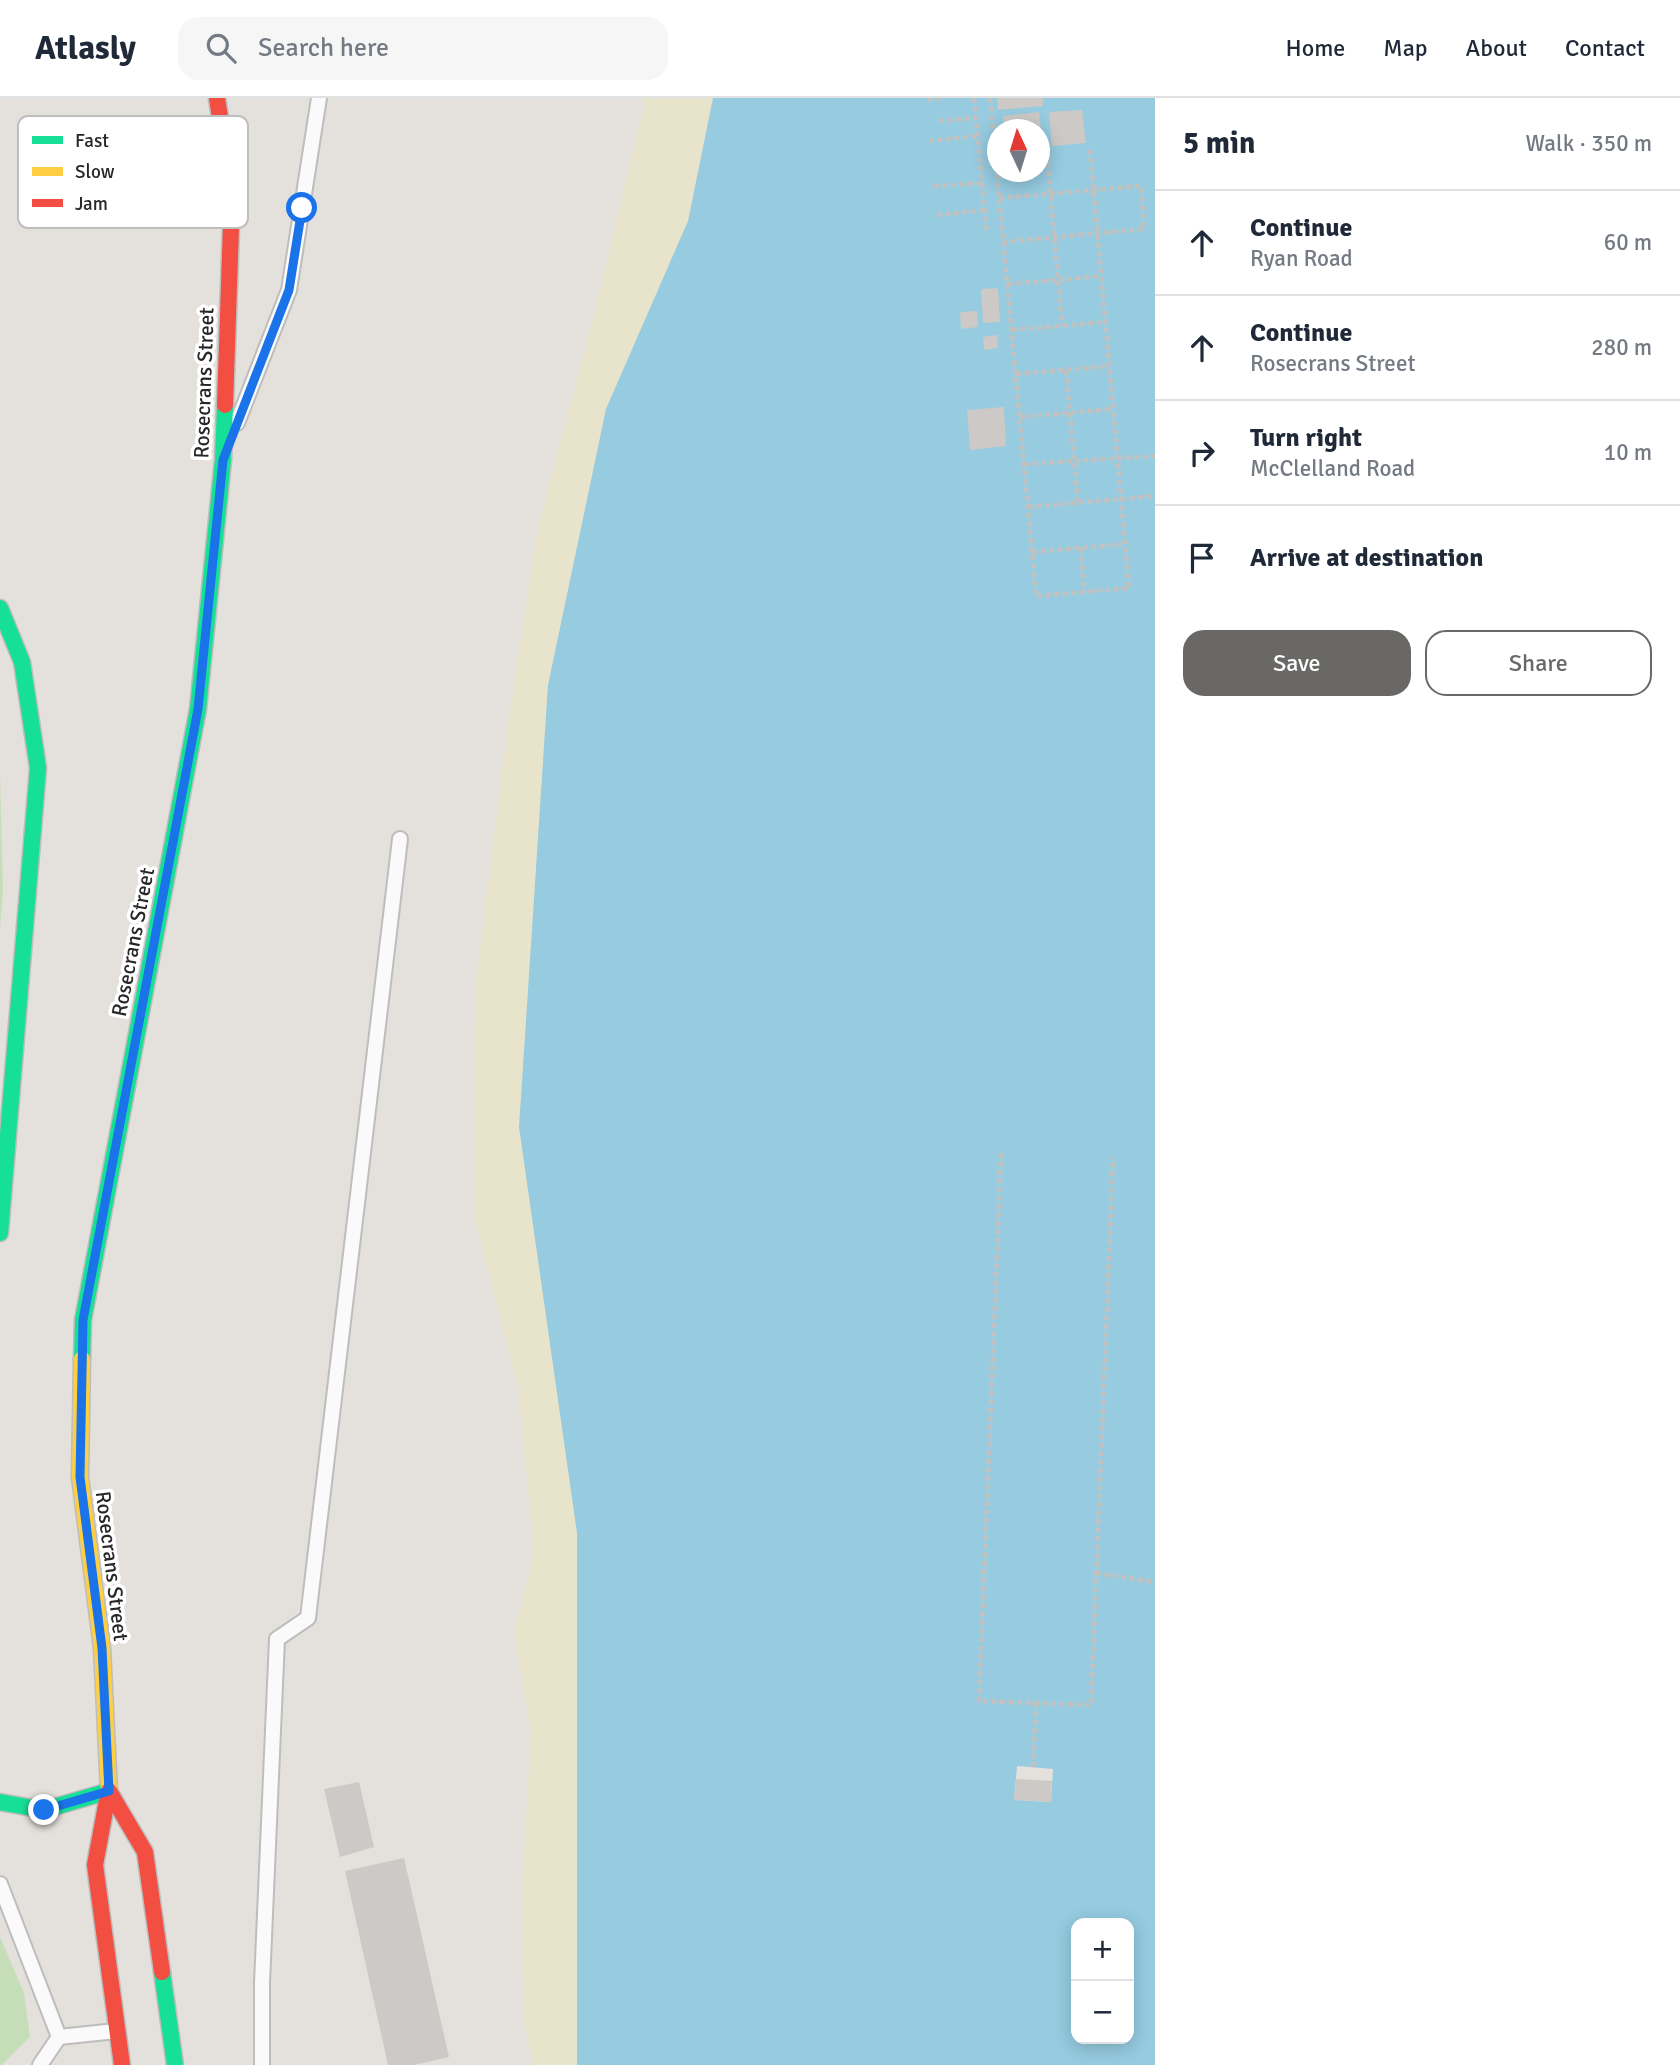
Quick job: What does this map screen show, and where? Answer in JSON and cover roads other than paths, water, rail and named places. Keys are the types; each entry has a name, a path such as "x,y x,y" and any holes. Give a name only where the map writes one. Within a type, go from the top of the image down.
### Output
{"street":[{"name":"Rosecrans Street","path":"217,98 220,116"},
{"name":"Rosecrans Street","path":"122,2065 95,1865 109,1791 102,1648 80,1477 83,1320 198,709 223,460 231,228"},
{"path":"0,608 22,662 38,768 0,1233"},
{"name":"Rosecrans Street","path":"109,1791 145,1852 175,2065"},
{"path":"0,1801 44,1810 109,1791"}],"lane":[{"path":"223,460 289,290 319,98"},
{"path":"262,2065 262,1983 278,1639 308,1618 400,839"},
{"path":"0,1884 59,2037"},
{"path":"40,2065 59,2037 116,2031"}],"water":[{"path":"713,98 1155,98 1155,2065 577,2065 577,1533 519,1127 548,685 606,409 688,221"}]}
